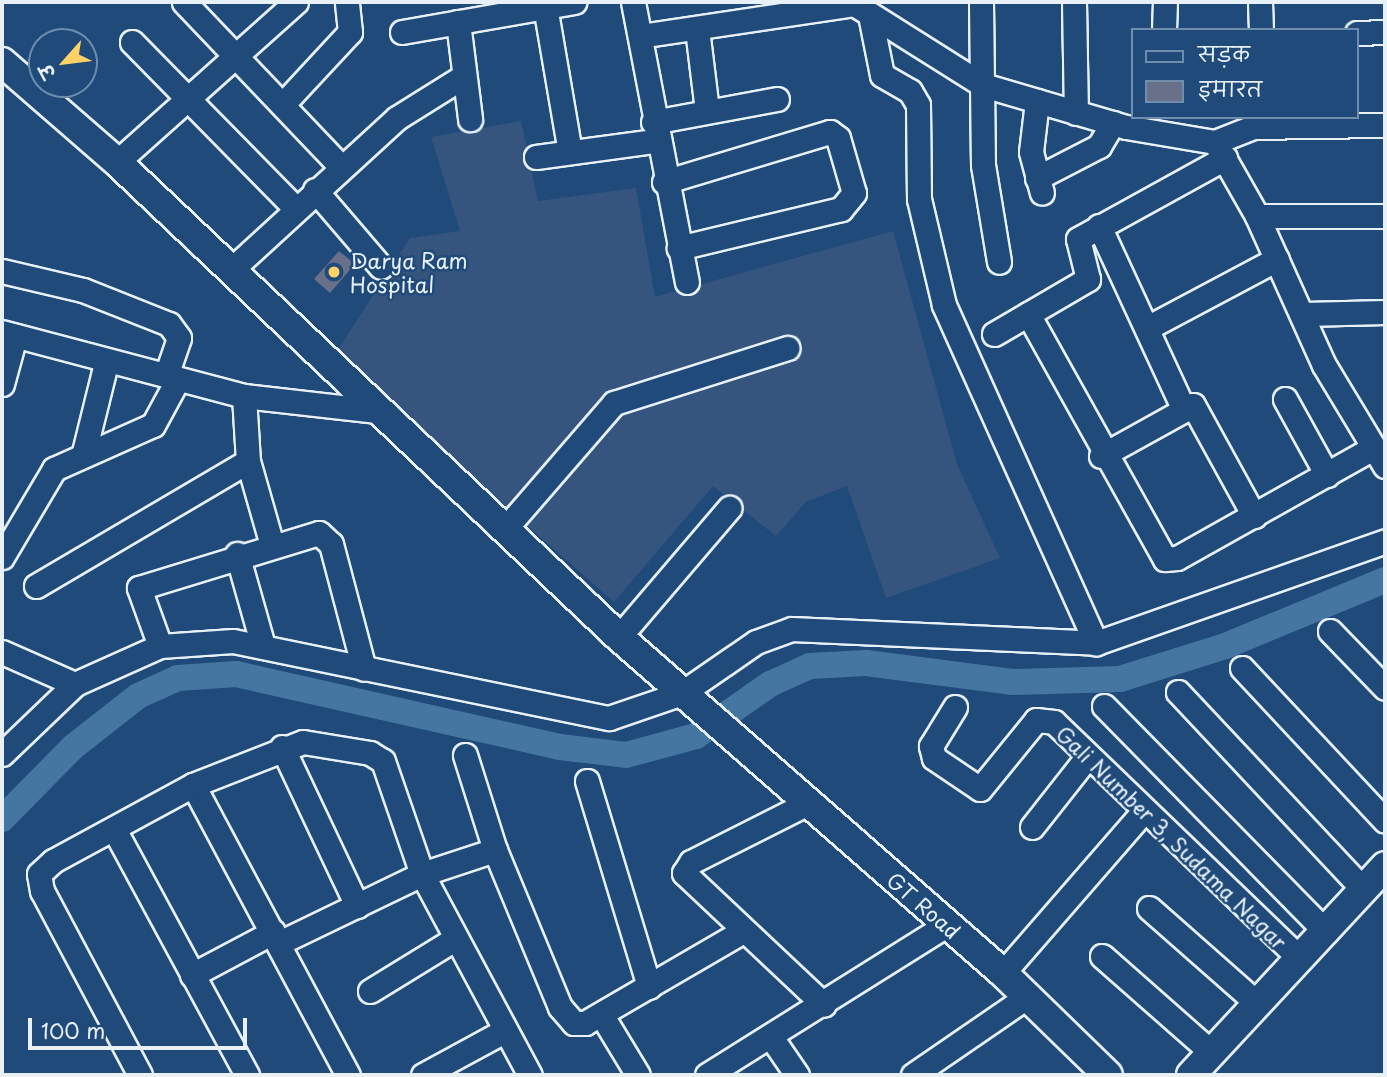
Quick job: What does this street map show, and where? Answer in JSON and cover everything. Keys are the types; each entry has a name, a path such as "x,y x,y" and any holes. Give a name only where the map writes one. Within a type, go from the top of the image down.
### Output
{"main road":[{"name":"GT Road","path":"2,62 117,162 375,411 618,637 1003,973 1108,1075"},
{"path":"1191,1075 1378,878"}],"street":[{"path":"184,2 284,103 340,166"},
{"path":"117,162 235,53 296,2"},
{"path":"284,103 350,32 346,2"},
{"path":"402,32 574,2"},
{"path":"633,2 654,132 687,282"},
{"path":"981,2 983,165 999,262"},
{"path":"1073,2 1076,113"},
{"path":"1164,28 1165,2"},
{"path":"1260,2 1261,28"},
{"path":"545,6 570,152"},
{"path":"640,36 858,7 983,85 1113,123 1164,125 1220,150 1257,216 1304,314 1324,365 1381,459 1327,475 1177,558 1164,559 1101,456 1028,314"},
{"path":"858,7 882,75 916,97 919,199 944,304 1096,643"},
{"path":"458,22 470,119"},
{"path":"697,29 707,110"},
{"path":"1359,33 1385,32"},
{"path":"132,42 294,207"},
{"path":"231,271 294,207 408,109 464,76"},
{"path":"536,157 570,152 654,132 707,110 777,99"},
{"path":"1037,101 1031,146 1039,186 1099,146 1113,123"},
{"path":"994,334 1088,279 1077,243 1099,226 1220,150 1253,122 1385,125"},
{"path":"664,181 830,132 838,138 854,193 841,209 679,248"},
{"path":"315,190 381,267"},
{"path":"1257,216 1385,216"},
{"path":"1099,226 1182,406 1200,412 1254,516"},
{"path":"1147,328 1277,259"},
{"path":"2,271 83,290 169,324 178,338 172,377 153,425 84,452 45,478 2,557"},
{"path":"1304,314 1385,312"},
{"path":"2,384 8,334 106,363 244,396 375,411"},
{"path":"504,530 614,403 788,348"},
{"path":"84,452 106,363"},
{"path":"244,396 248,461 272,545"},
{"path":"1284,399 1327,475"},
{"path":"1101,456 1182,406"},
{"path":"36,586 248,461"},
{"path":"618,637 729,508"},
{"path":"160,646 139,588 237,554 319,533 329,538 365,669"},
{"path":"2,754 75,684 160,646 263,646 609,718 688,697 756,642 792,629 1096,643 1385,541"},
{"path":"237,554 263,646"},
{"path":"1330,631 1385,688"},
{"path":"2,652 75,684"},
{"path":"1242,668 1385,821"},
{"path":"1178,692 1378,878"},
{"name":"Gali Number 3, Sudama Nagar","path":"955,706 931,754 976,788 1041,718 1054,722 1142,813 1300,959"},
{"path":"1104,706 1326,932"},
{"path":"140,1075 38,880 44,866 193,785 282,747 318,744 379,757 422,874 453,940 530,1075"},
{"path":"282,747 357,906"},
{"path":"465,755 495,850 560,1007 575,1023 601,1014 743,931"},
{"path":"1032,827 1087,757"},
{"path":"587,781 649,987"},
{"path":"193,785 348,1075"},
{"path":"808,803 685,868 686,878 824,1005"},
{"path":"1003,973 1142,813"},
{"path":"114,829 247,1075"},
{"path":"192,975 276,937 357,906 422,874 495,850"},
{"path":"1149,908 1258,1004"},
{"path":"707,1075 824,1005 946,925"},
{"path":"369,991 453,940"},
{"path":"1102,956 1212,1053"},
{"path":"912,1075 1028,996"},
{"path":"601,1014 638,1075"},
{"path":"423,1075 504,1031"},
{"path":"771,1037 797,1075"}],"shaded area":[{"path":"521,121 538,201 636,188 655,297 893,231 957,464 1000,558 886,598 847,486 806,502 776,536 713,486 614,602 334,356 410,238 460,231 431,137"}],"building":[{"path":"339,251 355,264 330,293 314,279"}],"waterway":[{"path":"2,819 73,747 138,696 178,678 236,674 560,747 626,755 696,736 770,684 810,666 866,663 1012,682 1120,679 1225,646 1385,580"}],"place":[{"name":"Darya Ram Hospital","path":"334,272"}]}
